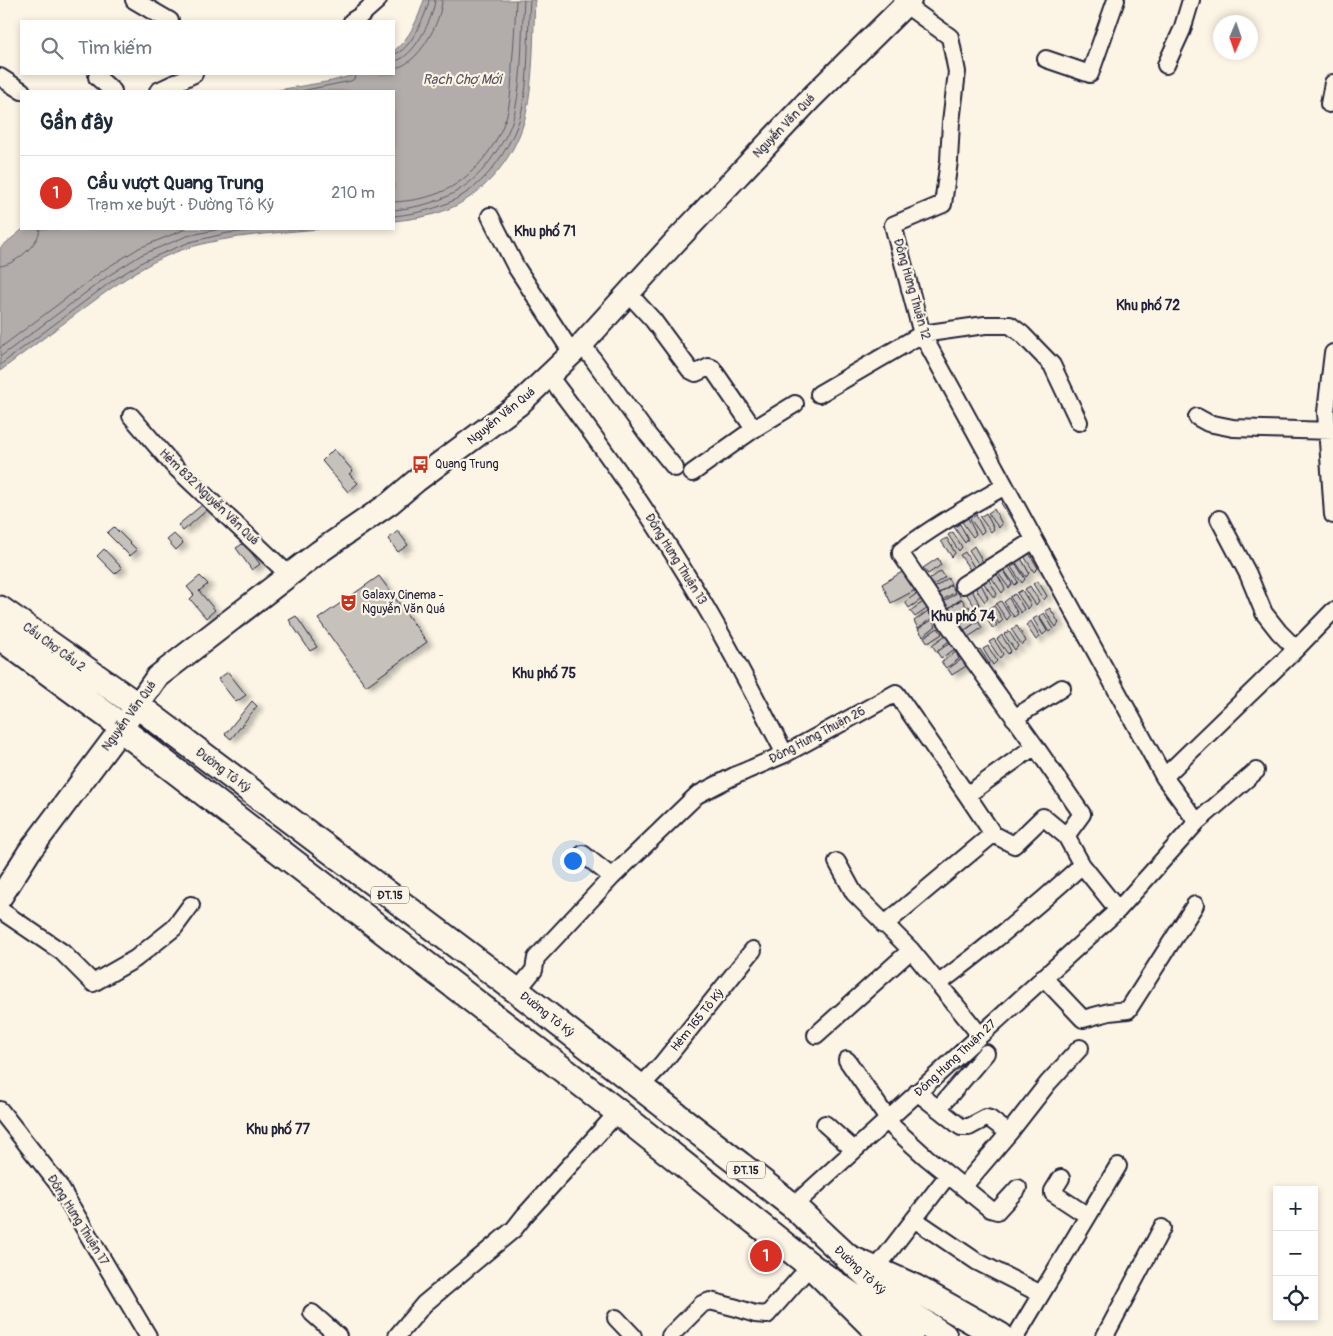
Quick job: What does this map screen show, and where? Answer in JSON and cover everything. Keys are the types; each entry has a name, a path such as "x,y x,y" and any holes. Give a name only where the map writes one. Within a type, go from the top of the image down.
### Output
{"highway":[{"path":"848,1258 915,1288 1000,1336"},
{"path":"814,1268 883,1336"}],"main road":[{"name":"Nguyễn Văn Quá","path":"0,898 29,852 138,706 157,677 319,552 390,503 416,481 518,405 577,349 811,98 908,2"},
{"name":"Cầu Chợ Cầu 2","path":"0,608 98,693"},
{"path":"0,637 98,693 138,706"},
{"path":"98,693 112,719 121,729"},
{"name":"Đường Tô Ký","path":"138,706 518,991 793,1206 902,1309 944,1336"},
{"name":"Đường Tô Ký","path":"121,729 618,1112 814,1268 910,1336"},
{"path":"618,1112 640,1087"}],"street":[{"path":"134,0 164,17"},
{"path":"354,20 378,0"},
{"path":"1046,59 1090,74 1116,0"},
{"path":"1166,65 1182,30 1191,0"},
{"name":"Đông Hưng Thuận 12","path":"908,2 950,36 957,72 950,122 949,161 943,204 893,225 922,334 1164,777 1197,822"},
{"path":"160,90 192,75"},
{"path":"0,77 20,90"},
{"path":"97,77 112,90"},
{"path":"1329,104 1333,83"},
{"path":"490,216 516,267 577,349 675,468"},
{"path":"628,293 653,320 690,370 696,373 708,367 712,368 754,429"},
{"path":"819,394 922,334 985,325 1010,325 1022,334 1052,365 1079,422"},
{"path":"1333,352 1326,412 1330,431 1333,516"},
{"name":"Đông Hưng Thuận 13","path":"549,376 598,440 661,534 703,602 785,754"},
{"path":"692,473 754,429 795,404"},
{"name":"Hẻm 832 Nguyễn Văn Quá","path":"131,416 173,465 290,576"},
{"path":"1197,417 1208,424 1234,428 1330,431"},
{"path":"1005,486 913,542 901,551 901,554 966,650 1082,814 1066,836"},
{"path":"1219,519 1248,574 1264,613 1296,649"},
{"path":"963,584 1034,540"},
{"path":"1164,777 1333,611"},
{"path":"1014,718 1062,688"},
{"name":"Đông Hưng Thuận 26","path":"518,991 534,970 536,958 612,877 697,795 734,776 785,754 896,693 968,795 993,834"},
{"path":"968,795 1035,746"},
{"name":"Đông Hưng Thuận 27","path":"793,1206 1118,910 1197,822 1256,771"},
{"path":"884,925 993,834 1014,845 1043,817 1066,836 1082,865 1118,910"},
{"path":"583,854 612,877"},
{"path":"837,862 854,893 911,950 980,1035"},
{"path":"938,984 1033,909 1082,865"},
{"path":"0,910 62,952 93,983 135,959 174,928 191,905"},
{"path":"1043,977 1083,1019 1109,1012 1128,1010 1195,905"},
{"name":"Hẻm 165 Tô Ký","path":"640,1087 661,1065 753,950"},
{"path":"816,1035 911,950"},
{"path":"963,1187 1048,1083 1080,1048"},
{"path":"938,1109 986,1053"},
{"path":"847,1060 894,1128 990,1209 996,1211 1018,1188"},
{"path":"917,1092 961,1127 970,1127 982,1118 986,1118 1009,1133"},
{"name":"Đông Hưng Thuận 17","path":"0,1110 58,1184 148,1336"},
{"path":"396,1336 424,1304 514,1229 524,1215 618,1112"},
{"path":"825,1124 854,1150"},
{"path":"1016,1336 1118,1166"},
{"path":"874,1270 948,1175"},
{"path":"1061,1178 1053,1193 1088,1216"},
{"path":"914,1219 976,1261 1041,1294"},
{"path":"1105,1336 1162,1228"},
{"path":"670,1336 702,1304 710,1301 754,1314 767,1315 814,1268"},
{"path":"312,1313 338,1336"},
{"path":"616,1318 632,1336"}],"water":[{"name":"Rạch Chợ Mới","path":"424,0 535,0 529,100 522,129 515,144 497,172 486,184 474,194 446,210 427,216 395,221 395,90 278,90 332,81 353,75 395,75 395,50 413,28"},
{"path":"22,230 308,230 222,240 176,252 146,266 119,283 0,371 0,248"}],"building":[{"path":"334,449 353,471 349,474 358,483 348,492 322,461"},
{"path":"1006,499 1015,515 1011,519 1001,503"},
{"path":"202,505 207,510 183,531 178,525"},
{"path":"994,509 1002,524 999,528 988,513"},
{"path":"986,513 994,529 991,532 980,517"},
{"path":"976,515 984,531 981,534 970,519"},
{"path":"968,518 976,534 973,537 962,522"},
{"path":"960,524 968,539 965,543 954,527"},
{"path":"114,527 137,550 130,556 107,533"},
{"path":"398,531 408,545 398,552 388,539"},
{"path":"953,532 962,547 959,551 948,535"},
{"path":"174,534 183,543 176,550 167,540"},
{"path":"947,538 955,553 952,557 941,541"},
{"path":"244,543 260,564 252,570 236,548"},
{"path":"974,546 983,562 979,565 969,550"},
{"path":"104,549 122,568 115,574 97,556"},
{"path":"965,552 974,567 971,571 960,555"},
{"path":"1029,553 1038,568 1034,572 1024,556"},
{"path":"938,558 941,565 928,574 923,568"},
{"path":"1021,558 1029,573 1026,577 1015,561"},
{"path":"1016,564 1025,579 1022,583 1011,567"},
{"path":"1009,567 1018,582 1015,585 1004,570"},
{"path":"907,569 919,588 891,603 882,584"},
{"path":"1003,569 1012,584 1009,588 998,573"},
{"path":"941,571 945,577 932,586 927,581"},
{"path":"997,574 1005,589 1002,593 991,577"},
{"path":"200,576 208,584 199,591 215,610 206,618 190,599 194,595 187,587"},
{"path":"379,576 427,642 366,686 318,619"},
{"path":"948,578 951,584 938,594 934,588"},
{"path":"988,578 997,594 994,598 983,582"},
{"path":"1038,581 1047,596 1044,600 1033,584"},
{"path":"980,582 988,598 985,602 974,586"},
{"path":"951,585 955,592 941,601 937,595"},
{"path":"1030,586 1039,601 1036,605 1025,589"},
{"path":"971,588 979,604 976,608 965,592"},
{"path":"1022,590 1031,605 1028,609 1017,593"},
{"path":"919,592 923,598 909,608 905,602"},
{"path":"958,592 961,599 948,608 943,602"},
{"path":"1015,594 1024,609 1021,613 1010,597"},
{"path":"1009,598 1018,614 1014,617 1004,602"},
{"path":"962,599 966,606 953,615 948,609"},
{"path":"925,601 928,608 915,617 910,611"},
{"path":"1001,601 1010,616 1007,620 996,604"},
{"path":"994,605 1003,620 999,624 989,608"},
{"path":"969,606 972,613 959,622 955,616"},
{"path":"1050,608 1059,623 1056,627 1045,611"},
{"path":"988,610 997,625 993,629 983,613"},
{"path":"928,611 932,618 918,628 914,621"},
{"path":"1044,613 1053,628 1049,632 1039,616"},
{"path":"974,614 978,621 965,630 960,624"},
{"path":"296,616 317,647 310,651 289,620"},
{"path":"1038,616 1047,631 1043,635 1033,619"},
{"path":"932,620 936,626 923,636 918,629"},
{"path":"978,621 982,628 968,637 964,631"},
{"path":"1031,621 1040,637 1036,640 1026,625"},
{"path":"1017,626 1026,641 1022,645 1011,629"},
{"path":"938,628 942,634 928,643 924,637"},
{"path":"1009,631 1018,646 1015,650 1004,634"},
{"path":"946,635 949,641 936,651 932,645"},
{"path":"1002,635 1011,651 1008,654 997,639"},
{"path":"994,639 1003,654 1000,658 989,642"},
{"path":"951,642 955,649 941,658 937,652"},
{"path":"988,646 997,661 993,665 983,649"},
{"path":"980,649 989,664 985,668 975,652"},
{"path":"956,652 959,659 946,668 941,662"},
{"path":"962,659 966,666 952,675 948,669"},
{"path":"228,672 246,695 236,702 218,679"},
{"path":"252,701 257,706 231,739 225,734"}],"place":[{"name":"Quang Trung","path":"421,464"},
{"name":"Galaxy Cinema - Nguyễn Văn Quá","path":"348,602"},
{"name":"Cầu vượt Quang Trung","path":"766,1256"}],"district":[{"name":"Khu phố 71","path":"545,231"},
{"name":"Khu phố 72","path":"1148,305"},
{"name":"Khu phố 74","path":"963,616"},
{"name":"Khu phố 75","path":"544,673"},
{"name":"Khu phố 77","path":"278,1129"}]}
